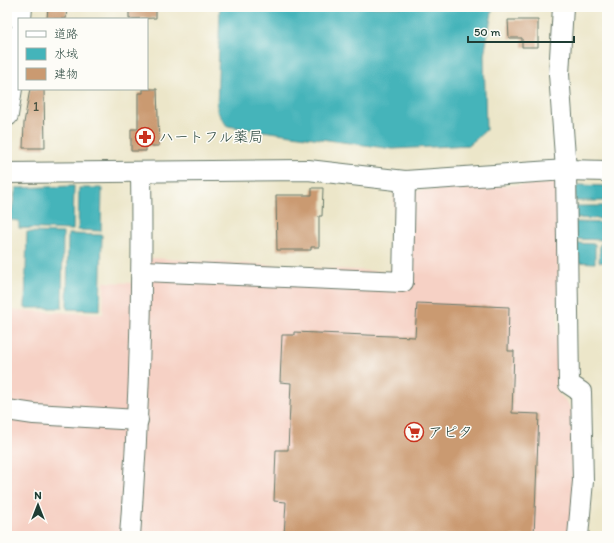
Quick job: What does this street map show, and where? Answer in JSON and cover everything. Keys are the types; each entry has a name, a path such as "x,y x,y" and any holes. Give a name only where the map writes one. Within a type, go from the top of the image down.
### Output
{"main road":[{"path":"20,18 21,7"},
{"path":"7,115 18,42"}],"street":[{"path":"563,7 559,74 566,170 569,384 581,392 583,481 578,536"},
{"path":"7,173 141,173 308,170 405,181 566,170 607,171"},
{"path":"130,536 138,420 143,271 141,173"},
{"path":"143,271 403,282 405,181"},
{"path":"7,410 34,414 138,420"}],"shaded area":[{"path":"555,183 560,191 556,391 567,402 575,417 574,536 7,536 7,310 103,314 104,282 133,283 134,257 387,272 393,266 394,192"}],"water":[{"path":"220,7 493,7 484,55 486,130 469,145 393,149 227,126 217,111"},
{"path":"580,185 607,186 607,201 575,201 575,188"},
{"path":"74,186 73,230 19,228 19,221 10,220 16,188"},
{"path":"79,188 102,188 101,231 78,230"},
{"path":"575,206 607,206 607,219 575,218"},
{"path":"575,222 607,223 607,240 574,239"},
{"path":"27,232 63,233 62,308 25,308"},
{"path":"68,234 102,235 100,310 67,309"},
{"path":"575,243 595,244 595,263 574,262"},
{"path":"600,244 607,244 607,263 599,262"}],"building":[{"path":"48,7 67,7 66,18 47,18"},
{"path":"129,7 156,7 156,18 129,18"},
{"path":"508,20 538,20 538,47 522,47 522,38 509,38"},
{"path":"157,89 159,146 146,146 146,151 131,151 131,129 138,129 138,93 143,93 143,90"},
{"path":"30,90 44,90 45,148 23,148 24,123"},
{"path":"312,188 323,188 322,216 319,216 319,247 311,247 311,250 277,250 276,195 312,195"},
{"name":"アピタ","path":"417,303 509,307 508,351 514,351 512,413 539,414 534,536 284,536 286,502 274,501 276,450 288,450 291,383 280,382 282,335 294,335 294,332 415,337"}],"place":[{"name":"ハートフル薬局","path":"145,137"},
{"name":"アピタ","path":"414,432"}]}
